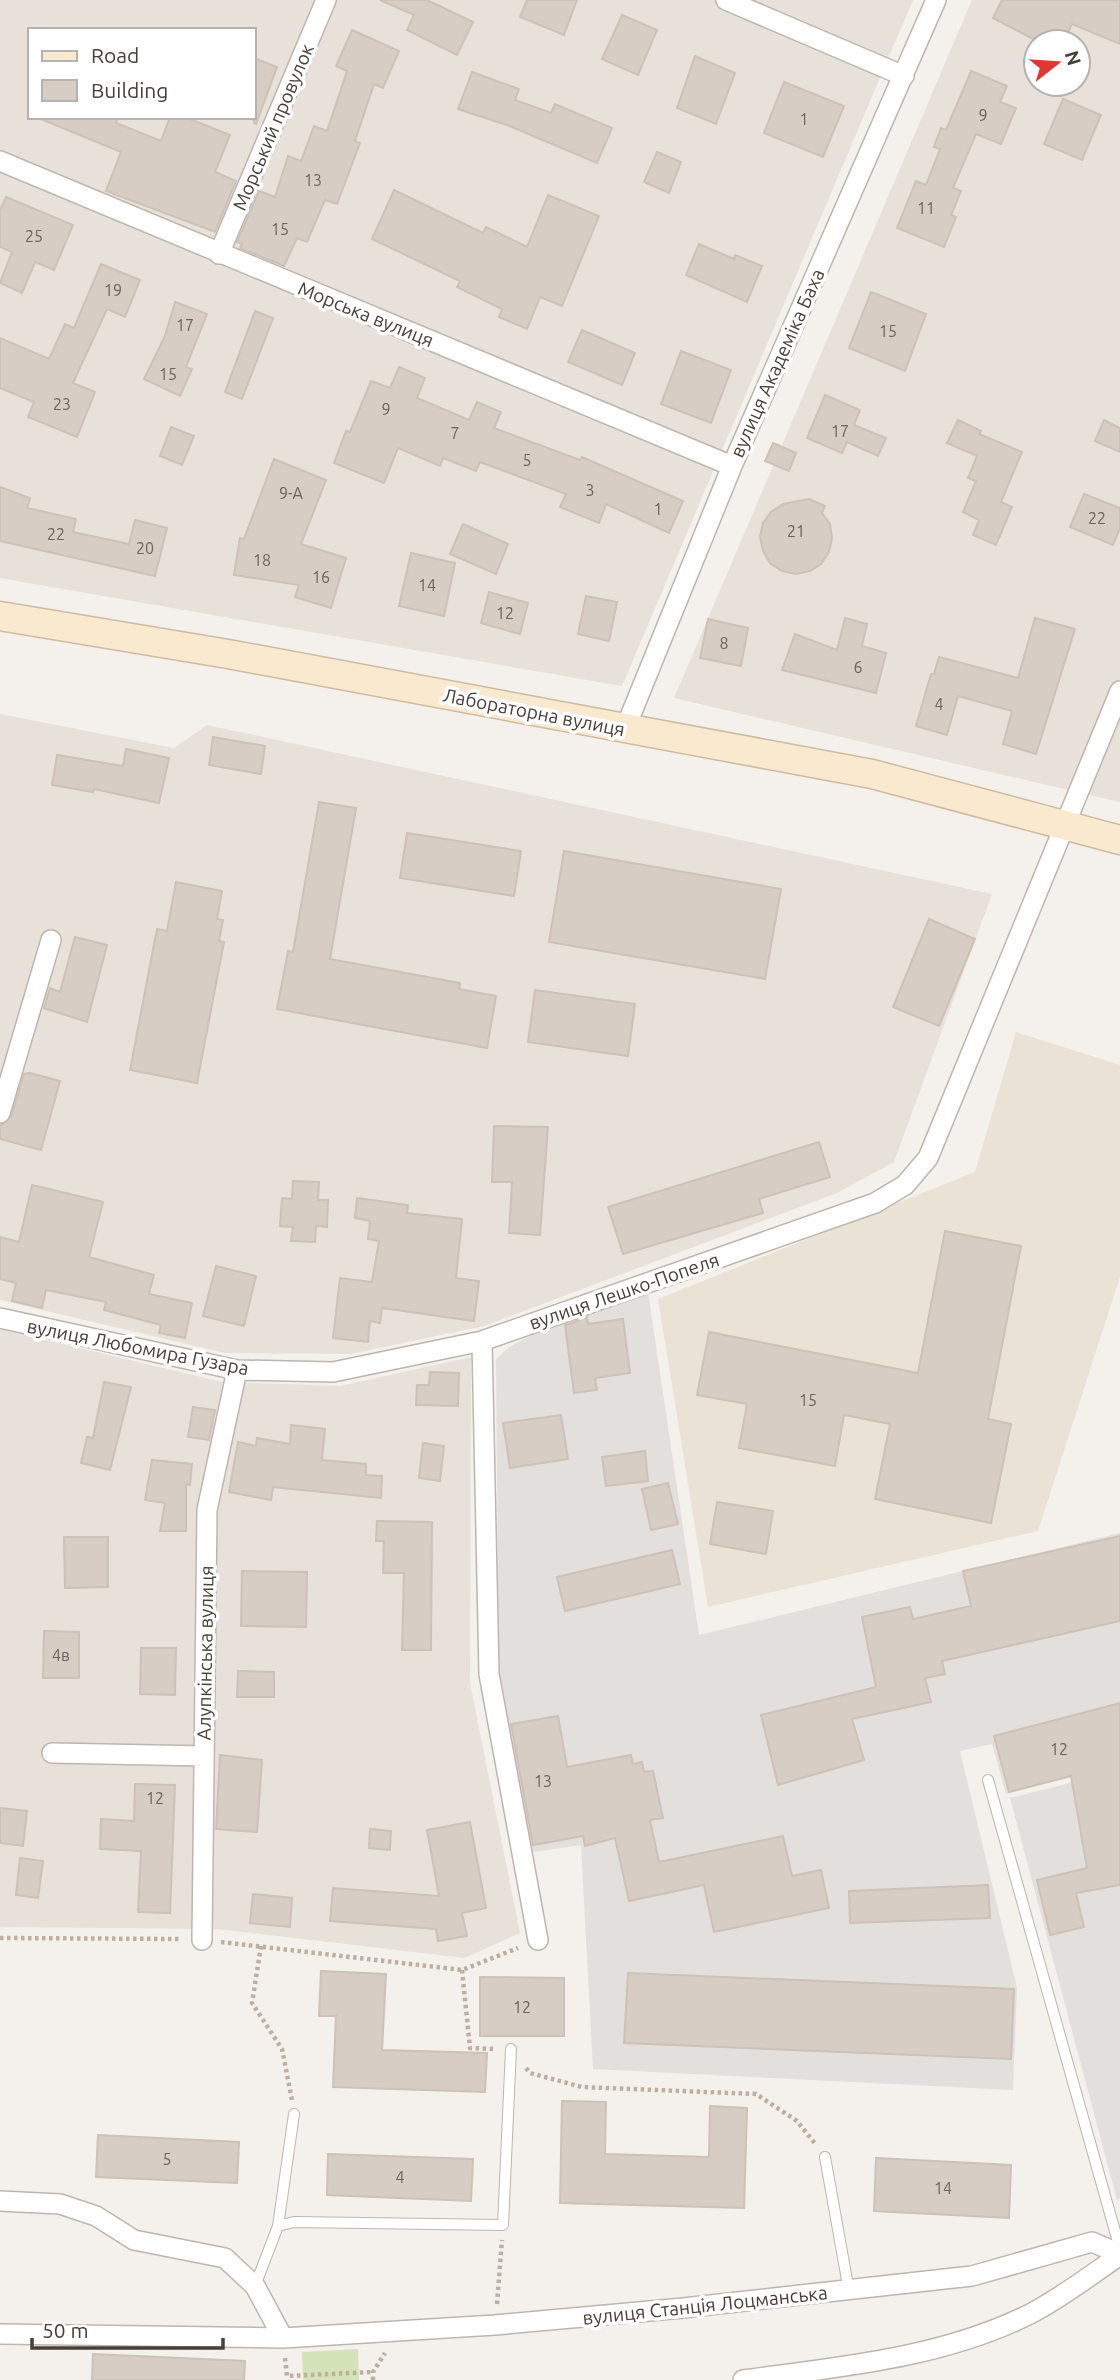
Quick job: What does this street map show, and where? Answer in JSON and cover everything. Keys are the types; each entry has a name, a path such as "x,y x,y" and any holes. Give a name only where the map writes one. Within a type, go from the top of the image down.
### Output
{"main road":[{"name":"Лабораторна вулиця","path":"0,616 242,657 872,774 1065,826"},
{"path":"1065,826 1120,840"}],"street":[{"name":"Морський провулок","path":"219,254 326,0"},
{"path":"726,0 904,76"},
{"name":"вулиця Академіка Баха","path":"625,729 732,466 936,0"},
{"name":"Морська вулиця","path":"0,161 732,466"},
{"name":"вулиця Лешко-Попеля","path":"482,1341 875,1203 905,1185 928,1158 943,1126 1120,691"},
{"path":"0,1113 51,940"},
{"name":"вулиця Любомира Гузара","path":"0,1318 237,1370 333,1372 482,1341"},
{"path":"482,1341 489,1674 538,1940"},
{"name":"Алупкінська вулиця","path":"202,1940 207,1510 237,1370"},
{"path":"52,1753 204,1756"},
{"path":"0,2201 60,2204 96,2216 134,2240 225,2258 255,2286 283,2338"},
{"name":"вулиця Станція Лоцманська","path":"0,2334 283,2338 495,2325 849,2291 972,2276 1093,2242 1120,2253"},
{"path":"747,2380 906,2356 977,2335 1031,2314 1120,2253"}],"lane":[{"path":"988,1780 1120,2253"},
{"path":"278,2226 294,2222 503,2225 511,2049"},
{"path":"255,2286 278,2226 294,2114"},
{"path":"825,2157 849,2291"}],"path":[{"path":"0,1938 124,1936 202,1940 462,1970 538,1940"},
{"path":"261,1946 252,2003 282,2049 294,2114"},
{"path":"462,1970 470,2048 511,2049 530,2073 582,2087 756,2094 797,2121 825,2157"},
{"path":"495,2325 503,2225"},
{"path":"283,2338 287,2376 373,2372 373,2380"}],"shaded area":[{"path":"0,0 913,0 622,686 0,578"},
{"path":"972,0 1120,0 1120,802 674,698"},
{"path":"0,714 174,748 207,725 992,894 894,1162 837,1193 484,1326 350,1354 225,1353 0,1300"},
{"path":"1016,1032 1120,1065 1120,1277 1038,1531 708,1607 658,1299 975,1172"},
{"path":"648,1292 699,1635 1120,1533 1120,1765 1006,1794 992,1744 960,1751 1017,1988 1013,2090 593,2069 581,1845 527,1853 499,1686 496,1359 509,1347 568,1316"},
{"path":"0,1329 222,1382 340,1386 471,1357 470,1683 520,1933 465,1958 217,1929 0,1927"},
{"path":"1120,1770 1120,2198 1117,2200 1010,1798"}],"green space":[{"path":"358,2349 359,2380 303,2380 302,2352"}],"building":[{"path":"380,0 427,0 473,22 457,55 407,30 414,15"},
{"path":"527,0 577,0 564,35 520,17"},
{"path":"1002,0 1120,0 1120,44 1092,32 1092,28 1072,24 1070,28 1022,28 1022,33 993,18"},
{"path":"622,15 657,30 638,75 602,59"},
{"path":"352,30 399,51 383,88 374,84 355,141 360,143 337,204 325,200 307,242 297,238 284,266 240,248 242,244 237,242 259,191 275,197 288,156 301,161 314,126 327,131 347,71 336,66"},
{"path":"695,56 735,73 716,124 677,108"},
{"path":"256,59 277,67 256,124"},
{"path":"971,71 1007,86 1000,102 1016,108 1001,144 976,134 953,188 961,191 951,215 956,217 944,247 897,228 916,181 926,185 940,149 934,147 941,128 946,130"},
{"path":"472,72 519,89 515,100 551,113 555,104 612,128 597,163 507,125 458,109"},
{"path":"784,82 844,106 823,157 764,133"},
{"path":"1063,99 1101,115 1082,160 1044,144"},
{"path":"41,119 117,119 116,123 161,141 169,119 190,119 230,135 215,172 236,181 215,232 106,191 121,152"},
{"path":"657,152 681,162 669,193 644,182"},
{"path":"394,190 483,233 486,227 527,247 548,195 599,216 562,306 540,297 527,329 499,317 502,309 457,287 460,281 372,239"},
{"path":"6,197 73,225 54,270 35,262 22,293 0,283 12,252 0,247 0,210"},
{"path":"699,244 734,259 735,255 762,266 747,302 686,275"},
{"path":"101,264 140,280 125,317 107,309 73,383 95,392 77,437 28,417 34,402 0,388 0,338 49,359 65,324 74,328"},
{"path":"871,292 926,314 905,371 849,348"},
{"path":"175,302 207,314 186,367 192,369 180,396 144,379 165,336"},
{"path":"255,311 273,318 242,399 225,392"},
{"path":"582,330 635,353 622,385 568,362"},
{"path":"681,351 731,370 711,423 661,404"},
{"path":"399,367 425,378 417,398 469,420 477,402 501,412 494,428 580,460 582,457 683,501 669,533 606,504 599,523 560,507 566,494 480,462 476,471 443,458 440,466 398,448 384,483 334,463 346,431 350,432 371,381 390,388"},
{"path":"825,395 860,410 854,425 886,438 878,456 847,442 842,453 807,438"},
{"path":"958,420 981,431 979,434 1022,452 1001,502 1012,507 996,545 973,535 979,520 963,512 976,481 968,478 977,456 947,443"},
{"path":"1104,420 1120,428 1120,452 1095,441"},
{"path":"171,427 194,436 182,465 160,456"},
{"path":"773,443 796,453 789,471 765,461"},
{"path":"274,459 326,480 301,544 346,558 331,608 295,597 299,585 234,575 240,538 244,539"},
{"path":"0,487 30,498 27,508 76,519 73,532 129,544 135,520 167,528 155,576 0,541"},
{"path":"1084,494 1120,508 1120,528 1113,545 1070,527"},
{"path":"809,499 825,506 822,513 830,524 832,538 829,552 821,564 810,571 796,574 782,571 770,563 763,551 760,537 763,523 771,512 783,504"},
{"path":"463,524 508,544 496,574 450,554"},
{"path":"411,553 455,563 444,616 399,606"},
{"path":"489,592 528,603 520,634 481,623"},
{"path":"586,596 617,602 609,641 578,634"},
{"path":"845,618 867,624 862,646 886,653 876,693 782,670 795,634 837,650"},
{"path":"1035,618 1075,629 1036,754 1003,744 1012,711 958,696 947,735 916,726 931,674 934,674 939,657 1018,678"},
{"path":"708,619 748,628 741,666 700,658"},
{"path":"213,737 265,746 261,774 209,765"},
{"path":"126,749 169,758 159,803 94,789 93,792 52,785 57,755 123,766"},
{"path":"319,802 356,808 330,959 460,983 459,989 496,996 487,1048 277,1009 288,951 293,952"},
{"path":"407,833 521,851 514,896 400,878"},
{"path":"564,851 781,889 765,979 549,942"},
{"path":"176,882 222,891 217,919 223,920 219,941 224,942 197,1083 130,1070 157,929 167,931"},
{"path":"929,919 975,939 939,1026 893,1007"},
{"path":"75,937 107,945 87,1022 44,1008 50,988 60,992"},
{"path":"535,990 635,1004 628,1056 528,1042"},
{"path":"30,1073 60,1081 41,1150 0,1139 0,1125 11,1117 24,1074"},
{"path":"494,1126 548,1127 540,1235 509,1233 512,1182 492,1182"},
{"path":"819,1142 830,1177 759,1199 763,1213 623,1254 608,1207"},
{"path":"293,1181 319,1182 318,1200 328,1200 327,1227 316,1226 315,1242 291,1241 293,1227 280,1226 282,1198 292,1199"},
{"path":"32,1185 103,1202 89,1257 154,1275 149,1294 192,1303 185,1338 159,1333 161,1325 104,1310 106,1302 46,1290 42,1308 12,1301 16,1283 0,1279 0,1237 19,1242"},
{"path":"357,1198 408,1205 407,1213 462,1219 456,1278 479,1281 474,1321 382,1308 380,1323 370,1321 368,1342 333,1338 340,1278 372,1282 379,1241 368,1239 370,1221 355,1218"},
{"path":"945,1231 1021,1246 988,1419 1011,1424 991,1523 875,1499 890,1424 844,1415 835,1466 739,1448 747,1404 697,1395 709,1332 918,1373"},
{"path":"216,1266 256,1276 244,1326 203,1316"},
{"path":"587,1317 588,1324 623,1319 630,1373 595,1378 597,1390 574,1393 565,1325"},
{"path":"430,1372 459,1373 458,1406 416,1405 417,1385 429,1385"},
{"path":"104,1382 131,1387 110,1470 81,1463 87,1437 93,1438"},
{"path":"193,1407 215,1410 209,1440 188,1437"},
{"path":"561,1415 568,1459 510,1468 503,1423"},
{"path":"291,1425 325,1429 322,1460 366,1464 366,1475 382,1476 381,1498 273,1487 271,1500 229,1492 238,1442 256,1446 257,1438 290,1444"},
{"path":"423,1443 444,1446 440,1481 419,1478"},
{"path":"645,1451 648,1481 606,1486 602,1457"},
{"path":"152,1460 192,1464 190,1485 186,1484 186,1531 160,1531 165,1503 145,1500"},
{"path":"668,1483 678,1524 651,1530 642,1489"},
{"path":"717,1502 773,1511 766,1554 710,1544"},
{"path":"377,1521 432,1522 431,1650 402,1650 404,1573 383,1573 384,1541 376,1541"},
{"path":"1120,1536 1120,1621 942,1661 945,1674 925,1678 931,1702 852,1719 864,1760 778,1785 761,1715 876,1687 862,1617 910,1607 913,1619 971,1606 963,1571"},
{"path":"64,1537 108,1537 108,1587 65,1588"},
{"path":"672,1550 680,1584 565,1611 557,1577"},
{"path":"242,1571 307,1572 306,1627 241,1626"},
{"path":"44,1631 79,1632 79,1678 43,1678"},
{"path":"141,1648 176,1648 175,1695 140,1694"},
{"path":"238,1671 274,1672 274,1697 237,1697"},
{"path":"1120,1703 1120,1885 1076,1893 1084,1927 1050,1935 1037,1880 1087,1868 1071,1776 1009,1792 994,1736"},
{"path":"558,1716 567,1767 631,1755 633,1764 642,1762 644,1772 653,1771 663,1818 650,1820 659,1862 783,1836 792,1876 821,1870 829,1908 714,1932 704,1885 629,1901 615,1838 585,1846 583,1836 533,1845 511,1724"},
{"path":"220,1755 262,1760 257,1832 216,1829"},
{"path":"135,1784 175,1785 170,1913 138,1912 141,1851 100,1849 101,1819 134,1821"},
{"path":"0,1808 27,1811 23,1846 0,1843"},
{"path":"470,1822 486,1908 462,1913 467,1936 438,1941 436,1929 330,1921 333,1888 439,1896 427,1830"},
{"path":"370,1829 391,1831 390,1850 369,1848"},
{"path":"20,1858 43,1861 38,1898 16,1895"},
{"path":"988,1885 990,1918 850,1923 849,1891"},
{"path":"253,1894 292,1898 290,1927 250,1923"},
{"path":"321,1971 386,1974 382,2050 487,2053 485,2092 333,2087 336,2016 319,2016"},
{"path":"628,1973 1014,1989 1011,2059 624,2043"},
{"path":"480,1977 564,1978 564,2036 480,2036"},
{"path":"562,2101 606,2102 605,2154 709,2157 710,2106 747,2108 744,2208 560,2203"},
{"path":"98,2135 239,2142 237,2183 96,2177"},
{"path":"328,2154 473,2159 471,2201 327,2195"},
{"path":"876,2158 1011,2165 1009,2218 874,2211"},
{"path":"93,2354 245,2361 244,2380 92,2380"}]}
